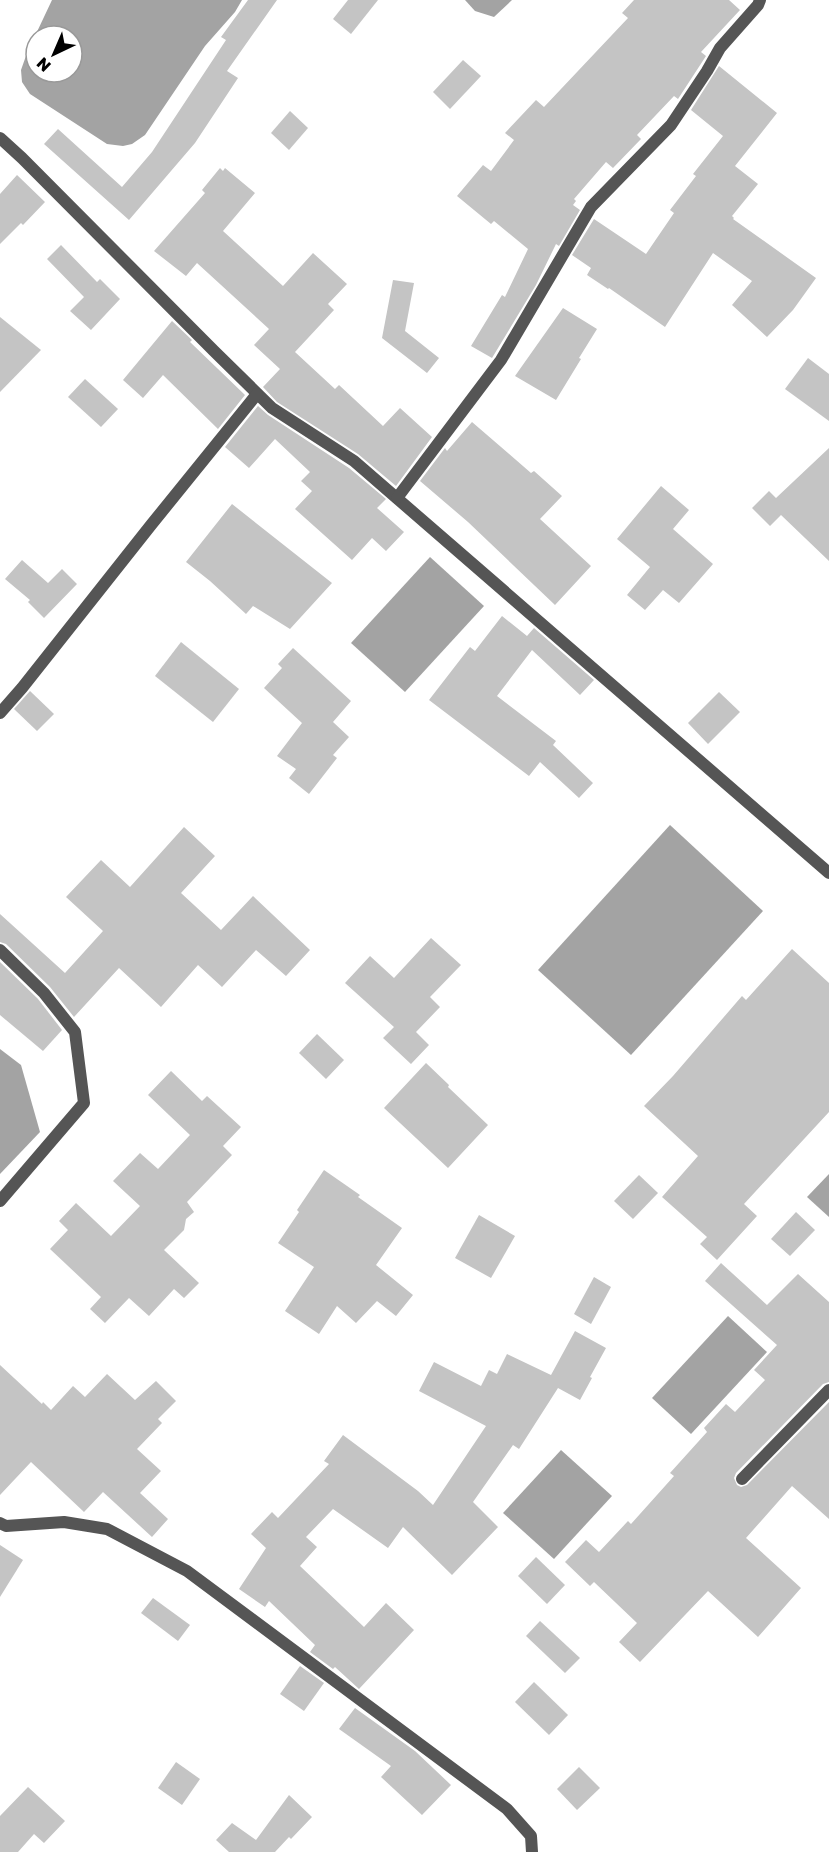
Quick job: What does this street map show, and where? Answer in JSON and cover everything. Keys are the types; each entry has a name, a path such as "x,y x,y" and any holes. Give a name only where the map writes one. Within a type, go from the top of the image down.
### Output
{"street":[{"path":"397,498 501,360 591,207 671,124 720,48 760,0"},
{"path":"0,138 272,408 354,461 829,873"},
{"path":"0,713 258,394"},
{"path":"0,950 44,993 75,1032 84,1102 0,1201"},
{"path":"742,1479 829,1389"},
{"path":"0,1523 6,1526 64,1522 107,1529 187,1571 507,1809 531,1836 532,1852"}],"shaded area":[{"path":"52,0 242,0 235,12 205,46 145,135 132,144 123,146 107,144 30,94 22,82 21,70 24,62 24,84 84,84 84,24 41,24"},
{"path":"465,0 512,0 494,17 475,11"},
{"path":"430,557 484,606 405,692 351,643"},
{"path":"670,825 763,911 631,1055 538,970"},
{"path":"0,1049 21,1065 40,1132 0,1174"},
{"path":"829,1174 829,1217 807,1197"},
{"path":"728,1316 767,1352 691,1434 652,1398"},
{"path":"561,1450 612,1496 554,1559 503,1513"}],"building":[{"path":"248,0 277,0 227,71 238,78 195,143 129,220 44,144 58,129 122,187 152,152 226,40 221,37"},
{"path":"348,0 378,0 351,34 333,19"},
{"path":"634,0 729,0 740,10 701,52 706,56 678,99 674,96 637,135 641,139 613,168 606,162 574,199 576,201 573,205 580,210 559,246 556,244 536,285 492,358 471,346 502,295 505,297 528,249 494,221 491,224 457,196 483,165 491,171 514,140 505,133 536,100 544,107 628,18 622,13"},
{"path":"463,60 481,76 450,109 433,92"},
{"path":"719,66 777,113 735,166 758,184 732,216 733,219 816,278 793,310 767,337 732,305 752,281 713,253 665,327 587,275 591,268 572,255 594,219 646,254 674,213 670,210 696,176 693,174 723,136 691,110"},
{"path":"290,111 308,128 289,150 271,133"},
{"path":"220,168 223,171 225,168 255,193 223,231 283,286 313,253 347,284 328,304 334,310 295,352 335,389 339,385 383,426 400,408 432,437 396,486 358,454 277,402 263,387 280,369 254,345 269,329 197,263 186,276 154,251 205,193 202,190"},
{"path":"17,175 45,202 23,225 21,223 0,244 0,194"},
{"path":"61,245 97,282 100,279 120,299 91,330 70,311 84,297 47,259"},
{"path":"393,280 414,283 405,331 439,358 427,373 382,338"},
{"path":"563,308 597,329 556,400 515,376"},
{"path":"0,317 41,350 0,392"},
{"path":"172,321 192,340 190,342 245,395 218,429 163,375 143,398 123,380"},
{"path":"808,358 829,374 829,421 785,389"},
{"path":"85,379 118,409 101,427 68,397"},
{"path":"258,406 268,415 349,468 386,499 377,508 404,532 386,551 372,538 352,560 295,509 312,491 301,481 310,472 275,439 249,468 225,447"},
{"path":"472,422 531,473 534,471 562,496 540,519 591,566 555,605 468,522 420,481 445,448 447,451"},
{"path":"829,448 829,561 781,515 770,526 752,508 769,491 776,498"},
{"path":"661,486 689,510 673,529 713,564 679,603 663,590 645,610 627,595 650,567 617,539"},
{"path":"232,504 332,583 290,629 253,606 246,614 186,562"},
{"path":"22,560 48,583 62,569 77,584 44,618 28,602 30,600 5,579"},
{"path":"502,616 527,636 534,628 594,680 580,695 532,650 497,696 556,741 553,745 593,783 579,798 540,762 529,776 429,700 470,647 475,651"},
{"path":"181,642 239,689 213,722 155,676"},
{"path":"293,648 351,701 333,722 349,737 333,755 337,758 309,794 289,778 296,769 277,756 302,723 264,688 282,668 278,664"},
{"path":"30,691 54,714 37,731 14,709"},
{"path":"719,692 740,712 708,744 688,723"},
{"path":"184,827 215,856 181,893 221,930 253,896 310,950 286,976 256,950 222,987 198,965 161,1007 119,968 74,1017 50,987 6,944 0,942 0,914 65,973 103,931 66,897 101,860 130,887"},
{"path":"431,938 461,965 430,997 440,1007 416,1032 429,1045 411,1064 383,1038 394,1027 345,983 370,956 394,978"},
{"path":"792,949 829,983 829,1112 744,1204 757,1216 717,1260 700,1244 707,1237 662,1197 698,1156 644,1106 742,996 746,1000"},
{"path":"0,962 38,999 62,1030 43,1051 0,1015"},
{"path":"317,1034 344,1060 326,1079 299,1053"},
{"path":"426,1063 488,1125 448,1168 384,1108"},
{"path":"171,1071 202,1101 207,1096 241,1127 223,1146 232,1155 187,1202 194,1212 186,1219 184,1230 164,1250 199,1283 184,1298 174,1289 149,1316 129,1298 105,1323 90,1309 101,1297 50,1249 68,1230 59,1221 76,1203 111,1236 140,1206 113,1181 140,1153 158,1169 190,1135 148,1095"},
{"path":"324,1170 402,1228 376,1265 413,1295 396,1316 377,1301 356,1323 337,1306 319,1334 285,1311 314,1267 278,1243"},
{"path":"639,1175 658,1193 633,1219 614,1201"},
{"path":"796,1212 815,1230 790,1256 771,1239"},
{"path":"479,1215 515,1236 491,1278 455,1258"},
{"path":"721,1263 767,1305 798,1274 829,1302 829,1382 823,1384 736,1473 734,1478 737,1485 741,1487 747,1485 829,1402 829,1519 792,1486 746,1538 801,1588 758,1637 708,1591 640,1662 619,1642 637,1623 594,1582 590,1586 565,1562 586,1540 599,1552 628,1521 631,1524 674,1476 670,1473 707,1432 704,1428 726,1404 735,1412 765,1380 754,1370 777,1345 705,1281"},
{"path":"594,1277 611,1287 591,1324 574,1314"},
{"path":"575,1331 606,1348 590,1377 592,1378 580,1400 558,1388 519,1449 513,1445 473,1502 498,1527 452,1575 403,1527 388,1548 333,1509 306,1537 317,1547 300,1566 364,1627 386,1603 414,1630 359,1689 335,1667 333,1669 310,1652 315,1645 269,1601 265,1607 239,1589 266,1548 251,1534 272,1512 278,1518 329,1464 324,1461 343,1435 418,1491 433,1505 486,1426 419,1391 434,1362 481,1386 489,1370 497,1374 507,1354 551,1375"},
{"path":"0,1365 51,1410 73,1386 85,1397 107,1374 135,1400 156,1381 176,1401 158,1419 162,1423 137,1449 161,1471 140,1493 168,1519 152,1537 103,1492 84,1512 31,1462 0,1495"},
{"path":"0,1545 23,1560 0,1597"},
{"path":"536,1557 565,1585 547,1604 518,1576"},
{"path":"153,1598 190,1625 178,1641 141,1613"},
{"path":"540,1621 580,1658 565,1673 526,1636"},
{"path":"300,1666 324,1683 304,1711 280,1694"},
{"path":"534,1682 568,1715 549,1735 515,1702"},
{"path":"355,1708 415,1751 451,1785 422,1815 381,1777 391,1766 339,1729"},
{"path":"176,1762 200,1779 182,1805 158,1788"},
{"path":"579,1767 600,1788 577,1810 557,1789"},
{"path":"28,1787 65,1821 44,1843 34,1834 18,1852 0,1852 0,1816"},
{"path":"289,1795 312,1817 275,1852 229,1852 216,1840 232,1823 256,1840"}]}
